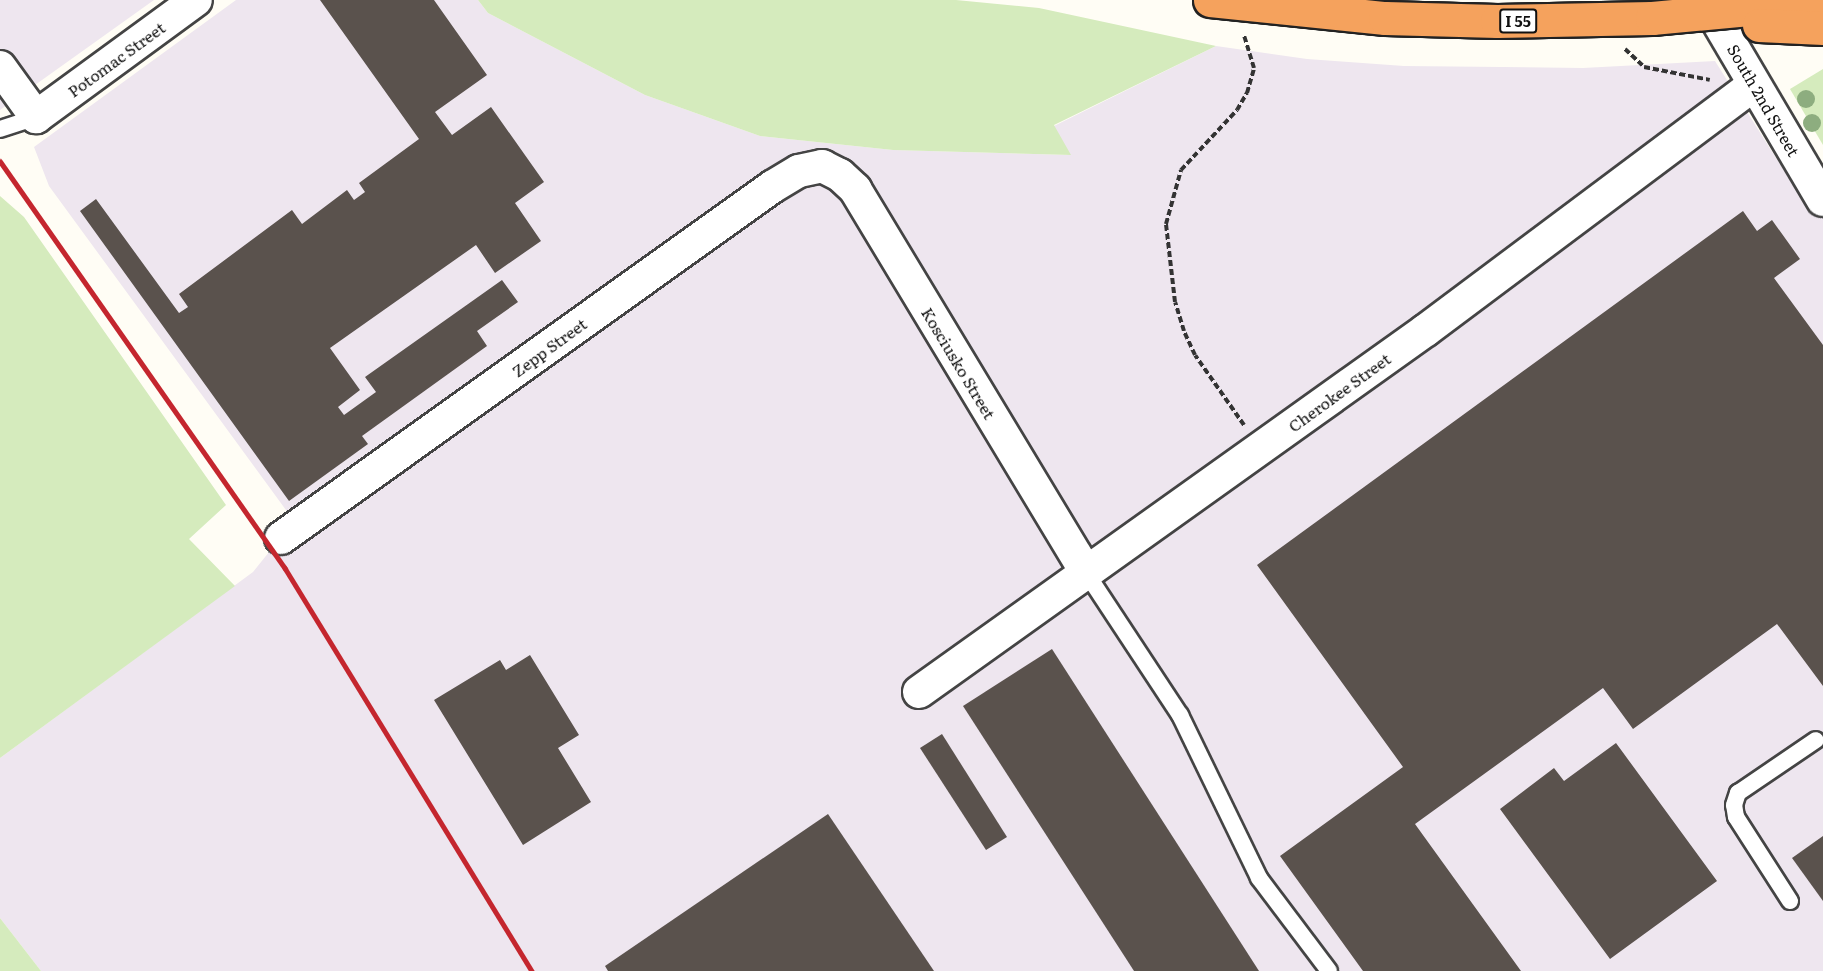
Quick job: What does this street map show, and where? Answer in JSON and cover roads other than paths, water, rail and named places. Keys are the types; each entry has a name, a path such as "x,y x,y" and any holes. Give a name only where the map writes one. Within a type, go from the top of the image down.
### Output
{"highway":[{"name":"I 55","path":"1210,0 1384,18 1652,18 1823,3"},
{"path":"1652,18 1823,28"}],"street":[{"name":"Potomac Street","path":"36,117 196,0"},
{"name":"South 2nd Street","path":"1705,0 1823,200"},
{"path":"0,67 36,117"},
{"name":"Cherokee Street","path":"920,692 1249,457 1754,85"},
{"name":"Zepp Street","path":"280,538 772,187 799,171 822,166"},
{"name":"Kosciusko Street","path":"822,166 840,175 855,189 1085,572"}],"lane":[{"path":"0,129 36,117"},
{"path":"1085,572 1180,715 1259,878 1329,971"},
{"path":"1790,901 1736,817 1734,805 1738,793 1816,740"}],"railway":[{"path":"0,161 285,568 532,971"}]}
